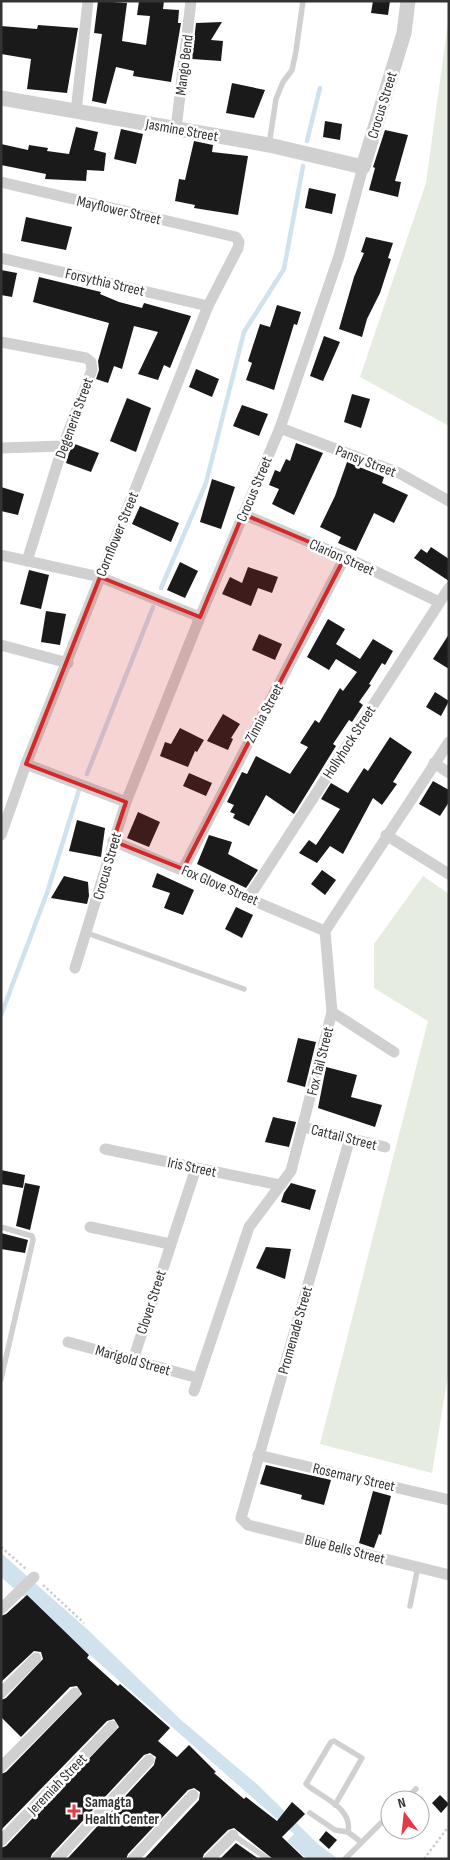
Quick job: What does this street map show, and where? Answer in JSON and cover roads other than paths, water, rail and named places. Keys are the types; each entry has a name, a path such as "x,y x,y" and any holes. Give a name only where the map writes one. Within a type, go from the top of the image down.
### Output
{"street":[{"path":"76,112 88,1"},
{"name":"Mango Bend","path":"176,129 191,1"},
{"name":"Crocus Street","path":"75,968 126,802 200,617 280,428 339,256 362,167 404,33 408,1"},
{"name":"Jasmine Street","path":"1,98 269,145 362,167"},
{"name":"Mayflower Street","path":"1,182 236,237"},
{"name":"Cornflower Street","path":"1,835 6,800 26,764 68,662 208,306 238,248 239,242 236,237"},
{"name":"Forsythia Street","path":"1,258 208,306"},
{"name":"Degeneria Street","path":"1,342 86,358 90,362 92,370 63,446 27,561"},
{"name":"Pansy Street","path":"280,428 399,473 449,501"},
{"path":"1,448 63,446"},
{"name":"Clarion Street","path":"244,514 345,557 440,602"},
{"path":"1,555 100,577 200,617"},
{"name":"Zinnia Street","path":"182,869 345,557"},
{"name":"Hollyhock Street","path":"249,897 449,588"},
{"path":"1,645 68,662"},
{"path":"325,931 386,835 449,742"},
{"path":"434,763 449,772"},
{"path":"26,764 126,802"},
{"path":"386,835 449,874"},
{"name":"Fox Glove Street","path":"113,841 249,897 325,931"},
{"name":"Fox Tail Street","path":"194,1391 249,1227 291,1171 304,1127 332,1012 325,931"},
{"path":"332,1012 394,1052"},
{"name":"Cattail Street","path":"304,1127 385,1147"},
{"name":"Promenade Street","path":"243,1521 241,1515 350,1138"},
{"name":"Iris Street","path":"105,1149 280,1185"},
{"name":"Clover Street","path":"133,1360 196,1168"},
{"path":"90,1227 170,1244"},
{"name":"Marigold Street","path":"68,1342 198,1378"},
{"name":"Rosemary Street","path":"258,1455 449,1500"},
{"name":"Blue Bells Street","path":"243,1521 248,1525 449,1575"},
{"path":"1,1609 32,1578"},
{"path":"1,1693 36,1658"},
{"path":"1,1767 75,1693"},
{"name":"Jeremiah Street","path":"1,1841 112,1726"},
{"path":"57,1859 149,1760"},
{"path":"133,1859 193,1795"},
{"path":"209,1859 233,1835"}],"lane":[{"path":"269,145 276,99 283,82 292,70 303,1"},
{"path":"87,933 244,989"},
{"path":"1,1226 32,1236 33,1240 1,1379"},
{"path":"410,1606 418,1567"},
{"path":"335,1804 362,1758 334,1741 331,1742 306,1784 335,1804 346,1817 348,1832"},
{"path":"310,1813 335,1830 348,1832 361,1842"},
{"path":"345,1859 380,1824"},
{"path":"233,1835 268,1859"}],"water":[{"path":"1,1553 87,1629 181,1720 258,1785 318,1844 338,1859 307,1859 287,1841 294,1834 1,1577"}],"waterway":[{"path":"307,141 320,88"},
{"path":"161,588 206,483 244,332 284,269 303,166"},
{"path":"87,774 153,607"},
{"path":"1,1015 47,893 79,790"}],"place":[{"name":"Samagta Health Center","path":"74,1811"}]}
